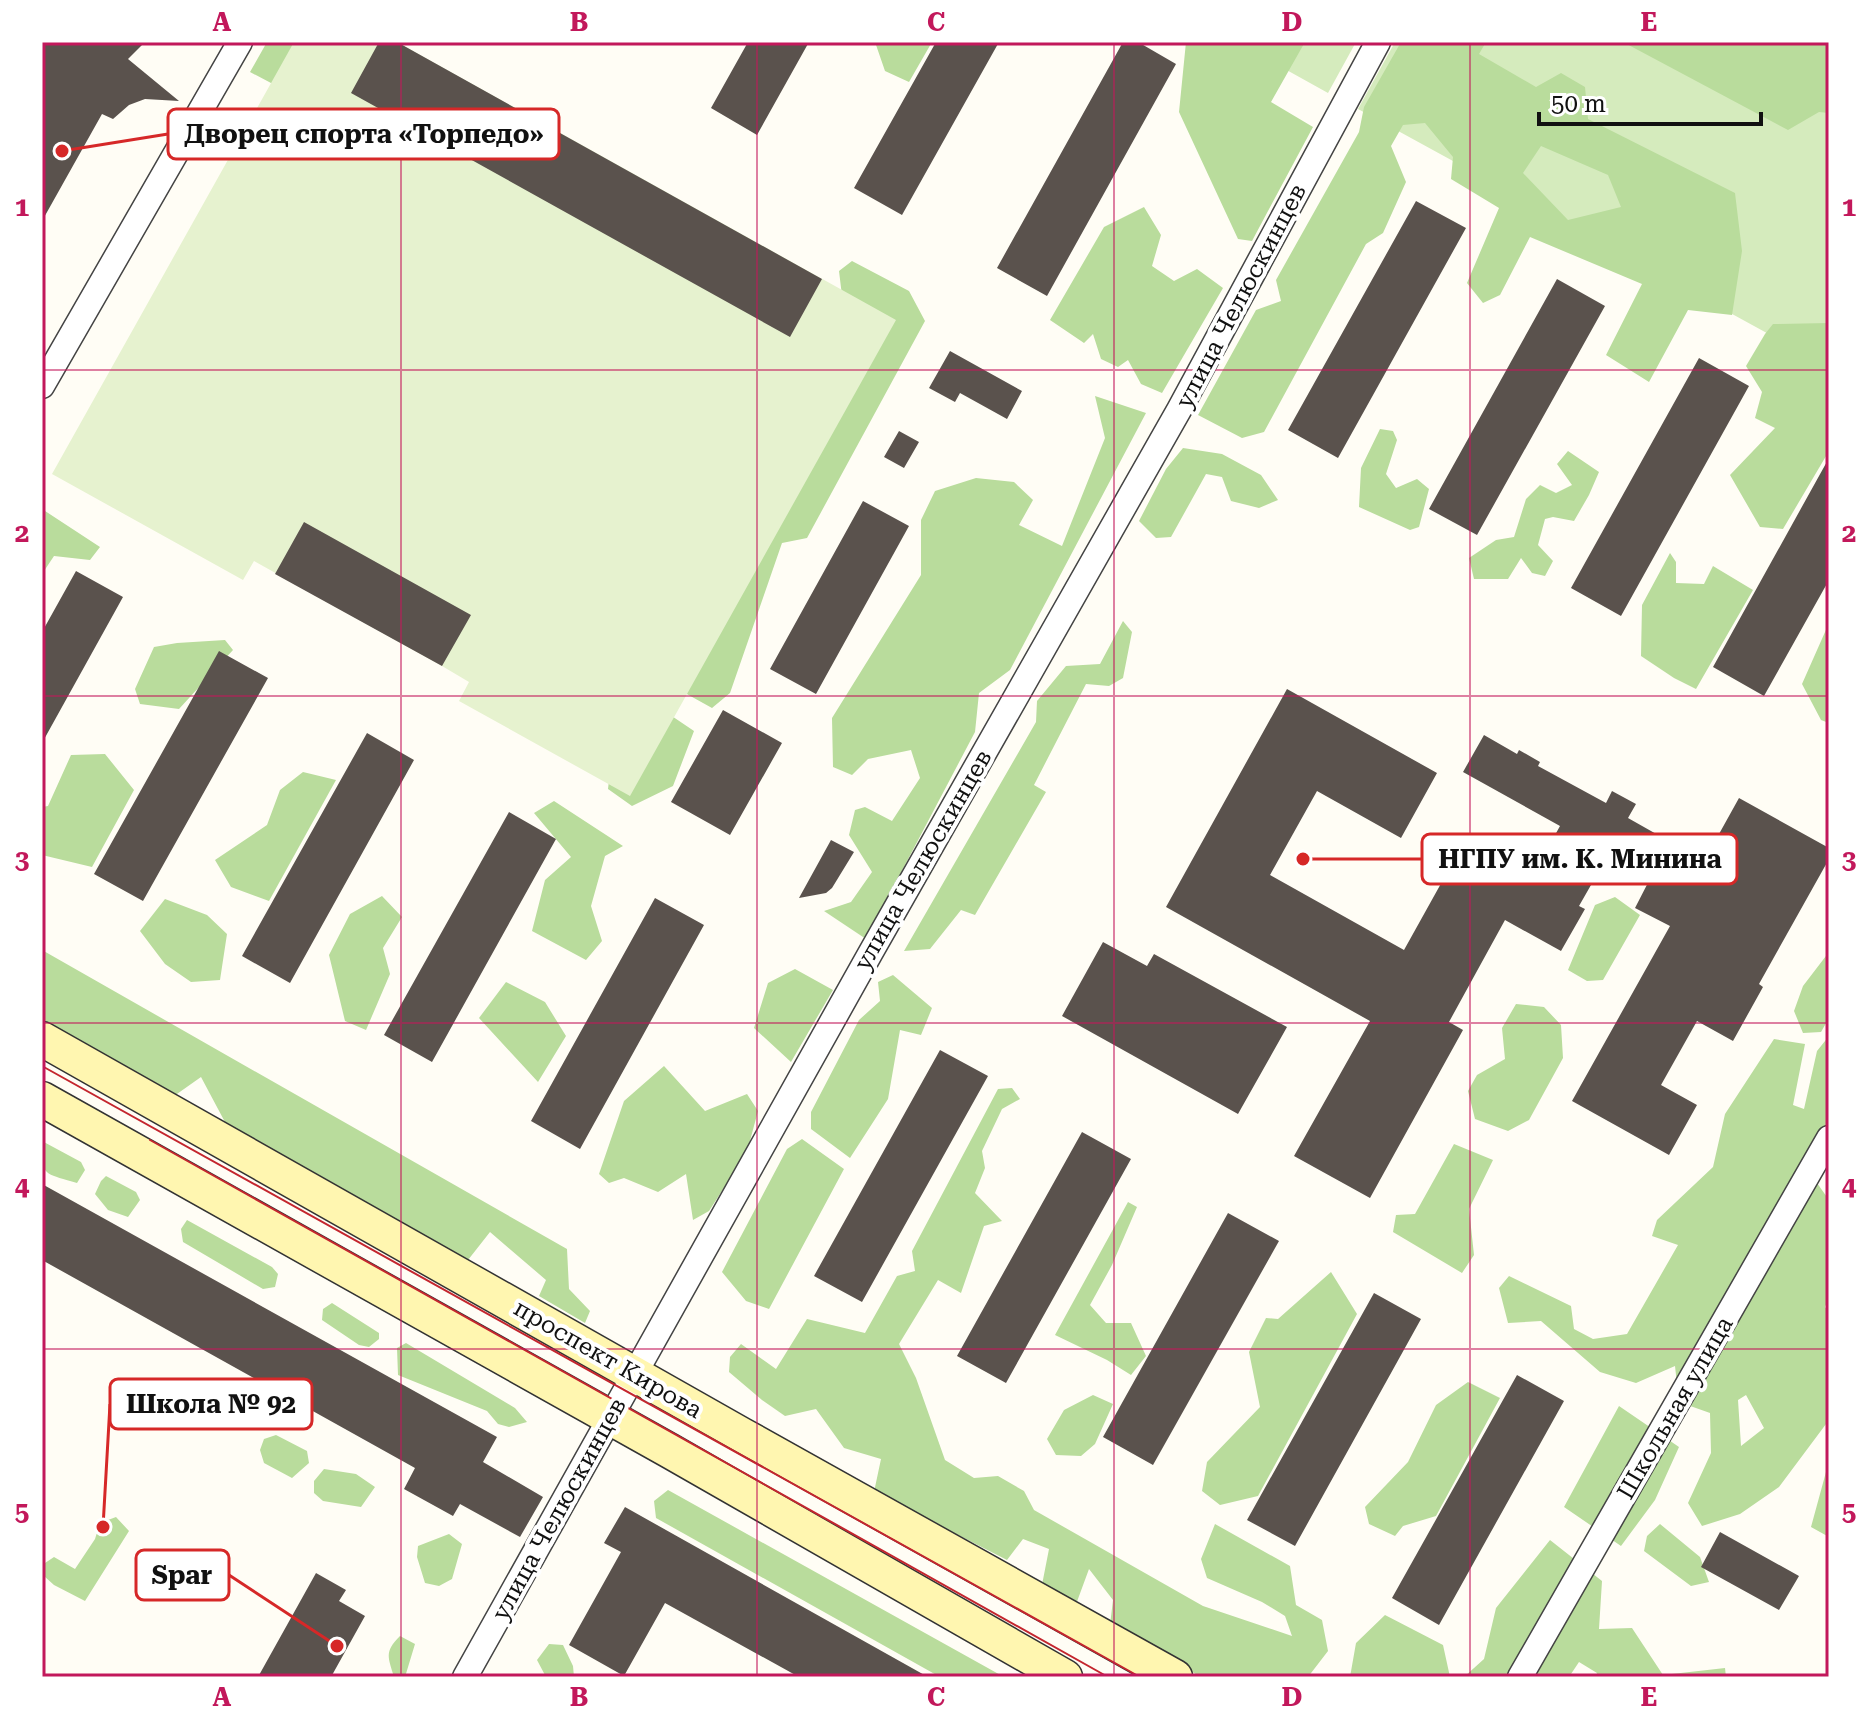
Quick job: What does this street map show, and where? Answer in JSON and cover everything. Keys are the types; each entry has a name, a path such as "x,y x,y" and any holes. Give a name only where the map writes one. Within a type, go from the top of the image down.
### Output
{"street":[{"path":"42,386 240,42"},
{"name":"улица Челюскинцев","path":"465,1677 1179,410 1378,42"},
{"name":"проспект Кирова","path":"42,1039 1175,1677"},
{"name":"проспект Кирова","path":"42,1099 1065,1677"},
{"name":"Школьная улица","path":"1520,1677 1829,1138"}],"green space":[{"path":"267,42 346,42 305,101 250,72"},
{"path":"294,42 397,42 896,320 630,796 459,701 469,682 254,561 243,580 52,474"},
{"path":"875,42 932,42 909,82 885,71"},
{"path":"1186,42 1305,42 1271,102 1313,127 1252,241 1238,239 1179,112"},
{"path":"1236,42 1356,42 1328,93"},
{"path":"1395,42 1829,42 1829,367 1358,109"},
{"path":"1401,42 1486,42 1479,54 1536,87 1561,73 1585,87 1588,119 1735,193 1742,251 1732,315 1688,310 1649,382 1606,355 1642,284 1530,237 1500,295 1483,303 1467,283 1499,208 1451,179 1453,157 1425,123 1403,125 1391,146 1406,182 1383,233 1366,244 1264,432 1242,438 1198,415 1256,310 1281,301 1276,280 1359,132 1364,107","holes":["1541,146 1608,175 1621,207 1568,220 1523,173"]},
{"path":"1623,42 1829,42 1829,113 1819,112 1788,130"},
{"path":"1144,207 1161,235 1152,266 1174,281 1197,269 1223,288 1162,393 1141,384 1128,360 1118,367 1101,359 1093,334 1084,343 1050,320 1104,227"},
{"path":"852,261 909,291 925,321 807,538 782,543 730,693 712,708 676,688 843,304 839,271"},
{"path":"1829,323 1829,451 1783,529 1760,527 1730,475 1775,428 1755,418 1762,392 1746,366 1773,324"},
{"path":"1095,396 1146,413 1010,670 979,693 975,732 866,939 824,911 851,902 872,872 849,835 855,810 865,807 892,821 920,778 911,750 868,759 852,775 833,767 832,718 921,575 921,520 935,491 976,478 1014,482 1033,500 1019,525 1062,546 1105,438"},
{"path":"1380,429 1393,431 1397,440 1386,474 1396,488 1417,479 1429,489 1419,527 1410,530 1359,507 1361,468"},
{"path":"1183,448 1222,454 1261,475 1278,500 1259,508 1231,501 1222,477 1206,474 1171,537 1156,538 1139,521 1166,469"},
{"path":"1568,451 1599,472 1574,521 1553,517 1545,519 1538,545 1553,561 1545,576 1532,573 1521,558 1508,579 1474,579 1469,558 1496,540 1514,537 1526,499 1540,485 1556,493 1572,485 1557,464"},
{"path":"42,509 100,547 90,560 54,556 42,574"},
{"path":"1670,553 1676,562 1676,583 1704,584 1713,566 1753,590 1696,689 1641,656 1642,605"},
{"path":"1123,621 1132,632 1123,678 1109,686 1086,684 1034,785 1046,792 975,915 961,910 930,949 904,951 1036,722 1037,701 1066,666 1100,664"},
{"path":"1829,623 1829,723 1821,720 1802,684"},
{"path":"225,640 233,650 179,709 140,704 135,689 154,647"},
{"path":"654,704 694,731 673,786 632,806 608,789 613,746"},
{"path":"105,754 134,790 92,867 42,855 42,807 48,806 71,755"},
{"path":"303,772 336,780 269,901 231,887 215,860 267,825 280,790"},
{"path":"554,801 623,846 605,856 591,906 602,941 586,960 532,931 545,880 571,857 534,813"},
{"path":"382,896 402,917 383,948 390,974 366,1030 345,1021 329,955 350,914"},
{"path":"1615,897 1640,915 1603,980 1587,981 1568,970 1595,905"},
{"path":"165,899 207,915 227,934 220,980 191,982 165,964 140,931"},
{"path":"42,950 567,1249 569,1289 590,1311 585,1323 539,1296 546,1280 490,1232 468,1260 234,1139 201,1077 167,1101 42,1031"},
{"path":"1829,952 1829,1018 1821,1032 1803,1033 1794,1011 1803,986"},
{"path":"795,969 833,990 791,1062 754,1028 768,983"},
{"path":"893,975 932,1008 921,1035 900,1030 888,1099 850,1158 811,1129 811,1112 859,1020 880,1001 878,982"},
{"path":"506,982 545,1002 566,1036 538,1082 479,1018"},
{"path":"1516,1004 1544,1007 1561,1025 1563,1058 1529,1120 1508,1131 1475,1119 1468,1091 1477,1075 1505,1059 1502,1028"},
{"path":"1829,1036 1829,1122 1805,1166 1829,1200 1829,1297 1825,1307 1829,1312 1829,1420 1779,1487 1740,1514 1702,1526 1688,1503 1711,1453 1710,1413 1679,1402 1675,1366 1636,1383 1600,1372 1541,1321 1508,1323 1499,1288 1509,1276 1571,1306 1574,1329 1593,1339 1627,1334 1678,1245 1652,1236 1657,1220 1713,1167 1725,1114 1774,1039 1805,1044 1793,1105 1804,1109 1817,1051","holes":["1746,1395 1764,1428 1741,1446 1738,1400"]},
{"path":"664,1066 705,1111 747,1094 758,1111 747,1152 709,1211 693,1220 686,1174 658,1192 624,1178 609,1183 599,1174 624,1101"},
{"path":"1012,1088 1020,1099 1002,1109 982,1151 985,1168 975,1193 1002,1221 984,1226 961,1293 938,1280 899,1344 916,1378 945,1460 974,1478 998,1476 1024,1491 1034,1510 1203,1606 1292,1636 1285,1616 1262,1602 1207,1578 1201,1559 1215,1524 1290,1566 1296,1605 1322,1620 1328,1651 1308,1677 1201,1677 1110,1625 1113,1600 1089,1569 1075,1607 1040,1595 1049,1549 1023,1539 1007,1560 874,1492 881,1459 844,1448 816,1409 785,1416 729,1372 730,1357 741,1344 776,1369 807,1319 865,1333 897,1276 915,1271 912,1251 998,1089"},
{"path":"802,1139 844,1169 769,1309 746,1301 722,1272 787,1149"},
{"path":"42,1141 81,1162 85,1170 77,1183 47,1172 42,1161"},
{"path":"1454,1144 1493,1160 1469,1209 1474,1255 1462,1273 1393,1232 1396,1215 1415,1214"},
{"path":"106,1176 136,1192 140,1200 128,1217 108,1210 95,1194"},
{"path":"1128,1202 1137,1207 1112,1265 1090,1305 1106,1323 1131,1323 1146,1356 1131,1375 1055,1335"},
{"path":"187,1220 272,1267 278,1274 275,1287 263,1289 183,1242 181,1229"},
{"path":"1331,1272 1357,1314 1258,1496 1220,1505 1202,1491 1207,1462 1260,1407 1249,1352 1266,1318 1278,1319"},
{"path":"332,1303 379,1333 379,1339 369,1347 359,1345 322,1320 323,1309"},
{"path":"406,1343 515,1408 527,1422 509,1427 498,1424 487,1411 398,1375 397,1348"},
{"path":"1468,1382 1500,1398 1436,1516 1403,1526 1395,1536 1369,1524 1365,1507 1408,1462 1436,1405"},
{"path":"1093,1395 1113,1404 1095,1444 1081,1456 1056,1455 1047,1439 1064,1410"},
{"path":"1619,1406 1679,1447 1655,1500 1621,1546 1564,1507"},
{"path":"276,1435 307,1451 309,1463 292,1478 264,1463 260,1450 264,1439"},
{"path":"1829,1461 1829,1537 1811,1527"},
{"path":"324,1469 356,1474 375,1487 361,1507 323,1501 314,1493 314,1481"},
{"path":"668,1490 1004,1677 940,1677 656,1518 654,1501"},
{"path":"116,1517 129,1531 85,1601 54,1585 44,1576 45,1563 54,1557 75,1569 95,1539 100,1523"},
{"path":"1660,1524 1700,1557 1709,1582 1691,1586 1644,1551 1647,1536"},
{"path":"449,1534 462,1544 452,1579 439,1586 425,1583 417,1557 418,1546"},
{"path":"1550,1540 1602,1581 1599,1629 1632,1628 1663,1675 1725,1668 1726,1677 1596,1677 1597,1673 1579,1662 1569,1677 1464,1677 1484,1659 1496,1608"},
{"path":"1385,1615 1443,1645 1450,1677 1350,1677 1356,1643"},
{"path":"400,1636 415,1644 405,1677 394,1677 389,1655 391,1646"},
{"path":"549,1644 563,1645 573,1666 574,1677 546,1677 537,1660"}],"building":[{"path":"42,42 145,42 128,59 179,101 145,99 129,105 113,119 102,114 42,221"},
{"path":"379,42 397,42 822,279 790,337 351,93"},
{"path":"748,42 809,42 757,135 711,108"},
{"path":"936,42 999,42 902,215 854,188"},
{"path":"1123,42 1138,42 1176,64 1047,296 997,268"},
{"path":"1416,201 1466,228 1338,458 1288,430"},
{"path":"1557,279 1605,306 1477,535 1429,509"},
{"path":"950,351 1022,391 1007,419 960,393 955,402 929,388"},
{"path":"1699,358 1749,386 1621,616 1571,588"},
{"path":"899,431 919,442 904,468 884,457"},
{"path":"1829,458 1829,580 1764,696 1713,667"},
{"path":"863,501 909,526 816,694 770,669"},
{"path":"304,522 471,615 442,666 275,574"},
{"path":"76,571 123,597 42,743 42,632"},
{"path":"219,651 268,678 143,901 94,874"},
{"path":"1287,689 1437,773 1401,838 1317,791 1270,875 1404,950 1468,835 1534,873 1560,826 1463,772 1484,735 1517,754 1519,750 1540,762 1538,766 1606,803 1612,791 1636,804 1628,818 1704,861 1739,798 1829,848 1829,859 1759,984 1763,987 1733,1041 1697,1021 1661,1085 1697,1105 1669,1155 1572,1101 1670,926 1635,908 1653,873 1611,850 1579,906 1585,909 1561,951 1505,920 1449,1022 1463,1030 1370,1198 1294,1156 1370,1021 1166,907"},
{"path":"723,710 782,743 730,835 671,802"},
{"path":"367,733 414,760 290,983 242,956"},
{"path":"509,812 556,839 432,1062 384,1035"},
{"path":"831,840 854,852 832,888 826,893 799,898"},
{"path":"655,898 704,925 580,1149 531,1121"},
{"path":"1103,942 1147,966 1154,954 1287,1027 1238,1114 1062,1016"},
{"path":"940,1050 988,1076 862,1302 814,1276"},
{"path":"1082,1132 1131,1159 1006,1383 957,1356"},
{"path":"42,1184 497,1437 483,1462 543,1497 520,1537 460,1504 453,1516 404,1489 415,1468 42,1260"},
{"path":"1228,1213 1279,1241 1153,1465 1103,1437"},
{"path":"1374,1293 1421,1319 1295,1546 1247,1520"},
{"path":"1517,1375 1564,1401 1439,1625 1392,1598"},
{"path":"625,1507 928,1677 799,1677 665,1603 624,1676 569,1645 621,1552 604,1543"},
{"path":"1720,1532 1799,1576 1779,1610 1701,1567"},
{"path":"316,1573 346,1590 339,1601 365,1616 331,1677 258,1677"}],"tram line":[{"path":"42,1066 1140,1677"},
{"path":"150,1140 1108,1677"}],"place":[{"name":"Дворец спорта «Торпедо»","path":"62,151"},
{"name":"НГПУ им. К. Минина","path":"1303,859"},
{"name":"Школа № 92","path":"103,1527"},
{"name":"Spar","path":"337,1646"}]}
